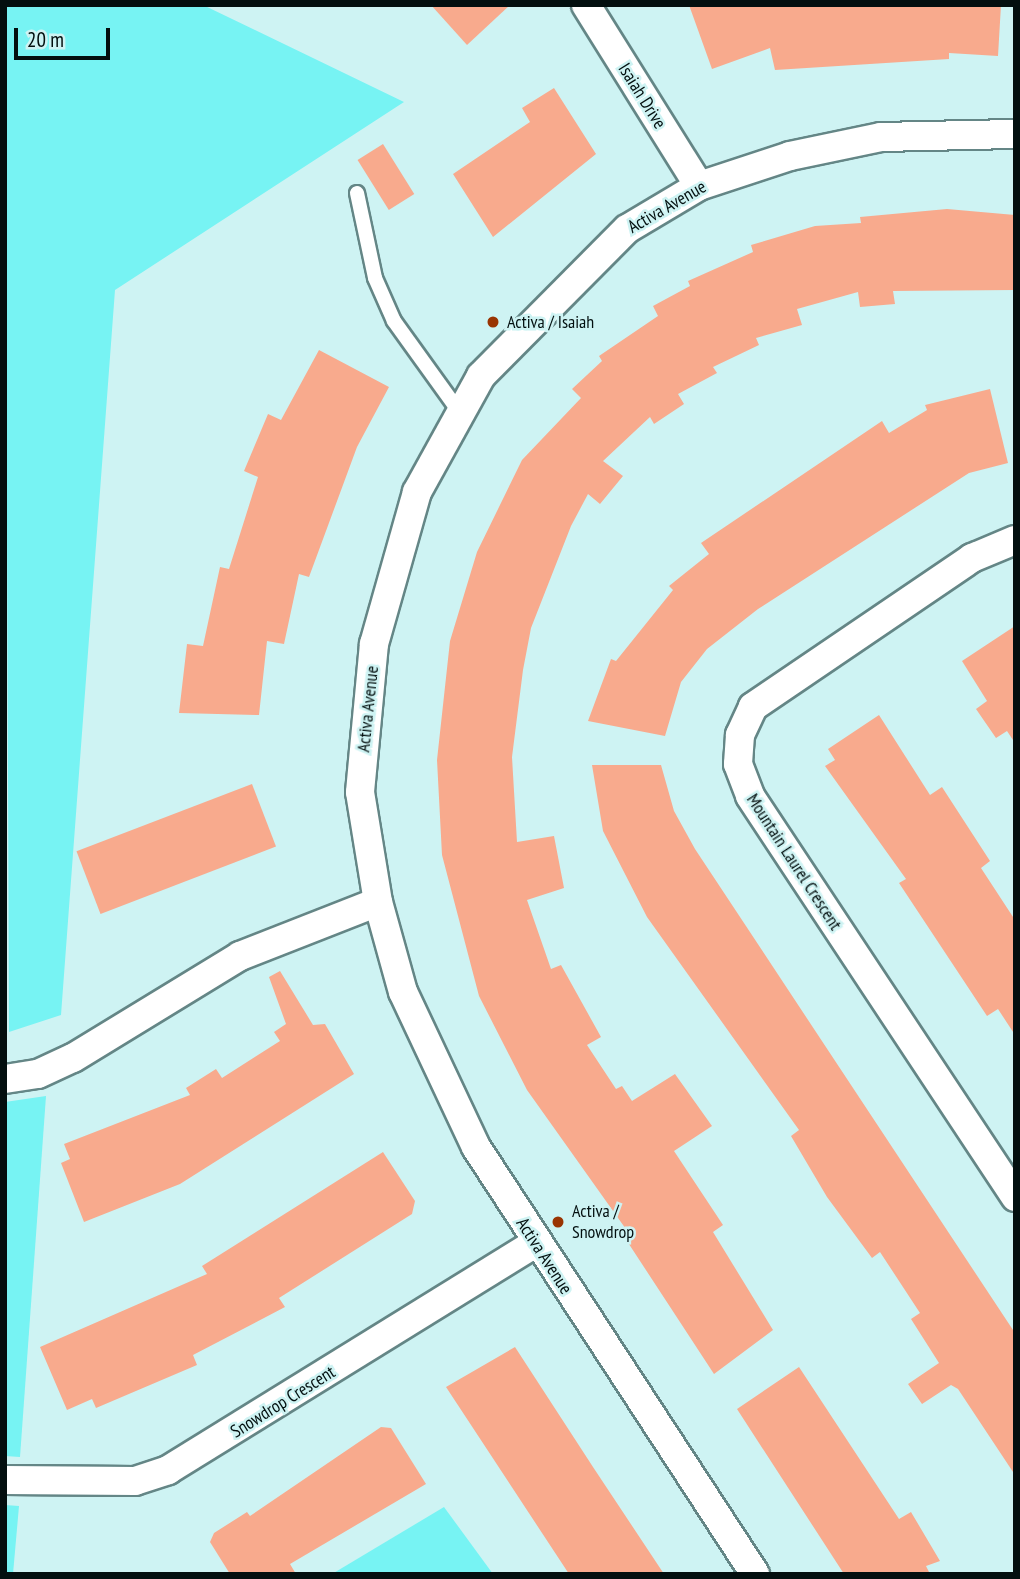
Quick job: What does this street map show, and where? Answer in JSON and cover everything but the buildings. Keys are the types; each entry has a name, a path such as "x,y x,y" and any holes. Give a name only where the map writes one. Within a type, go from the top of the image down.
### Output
{"street":[{"name":"Isaiah Drive","path":"586,5 699,186"},
{"name":"Activa Avenue","path":"755,1574 535,1243 436,1073 403,992 378,902 360,792 374,644 417,492 481,376 539,312 627,229 699,186 790,156 881,137 1015,134"},
{"name":"Mountain Laurel Crescent","path":"1015,540 972,558 754,707 740,734 738,764 750,796 1015,1197"},
{"path":"5,1079 38,1074 73,1058 240,956 378,902"},
{"name":"Snowdrop Crescent","path":"5,1480 135,1481 168,1470 535,1243"}],"lane":[{"path":"357,193 374,278 394,321 431,382 460,413"}],"shaded area":[{"path":"5,5 203,5 404,102 115,290 61,1015 9,1032"},
{"path":"46,1096 20,1457 5,1456 5,1102"},
{"path":"5,1505 19,1506 13,1574 5,1574"},
{"path":"444,1507 493,1574 332,1574"}],"place":[{"name":"Activa / Isaiah","path":"493,322"},
{"name":"Activa / Snowdrop","path":"558,1222"}]}
